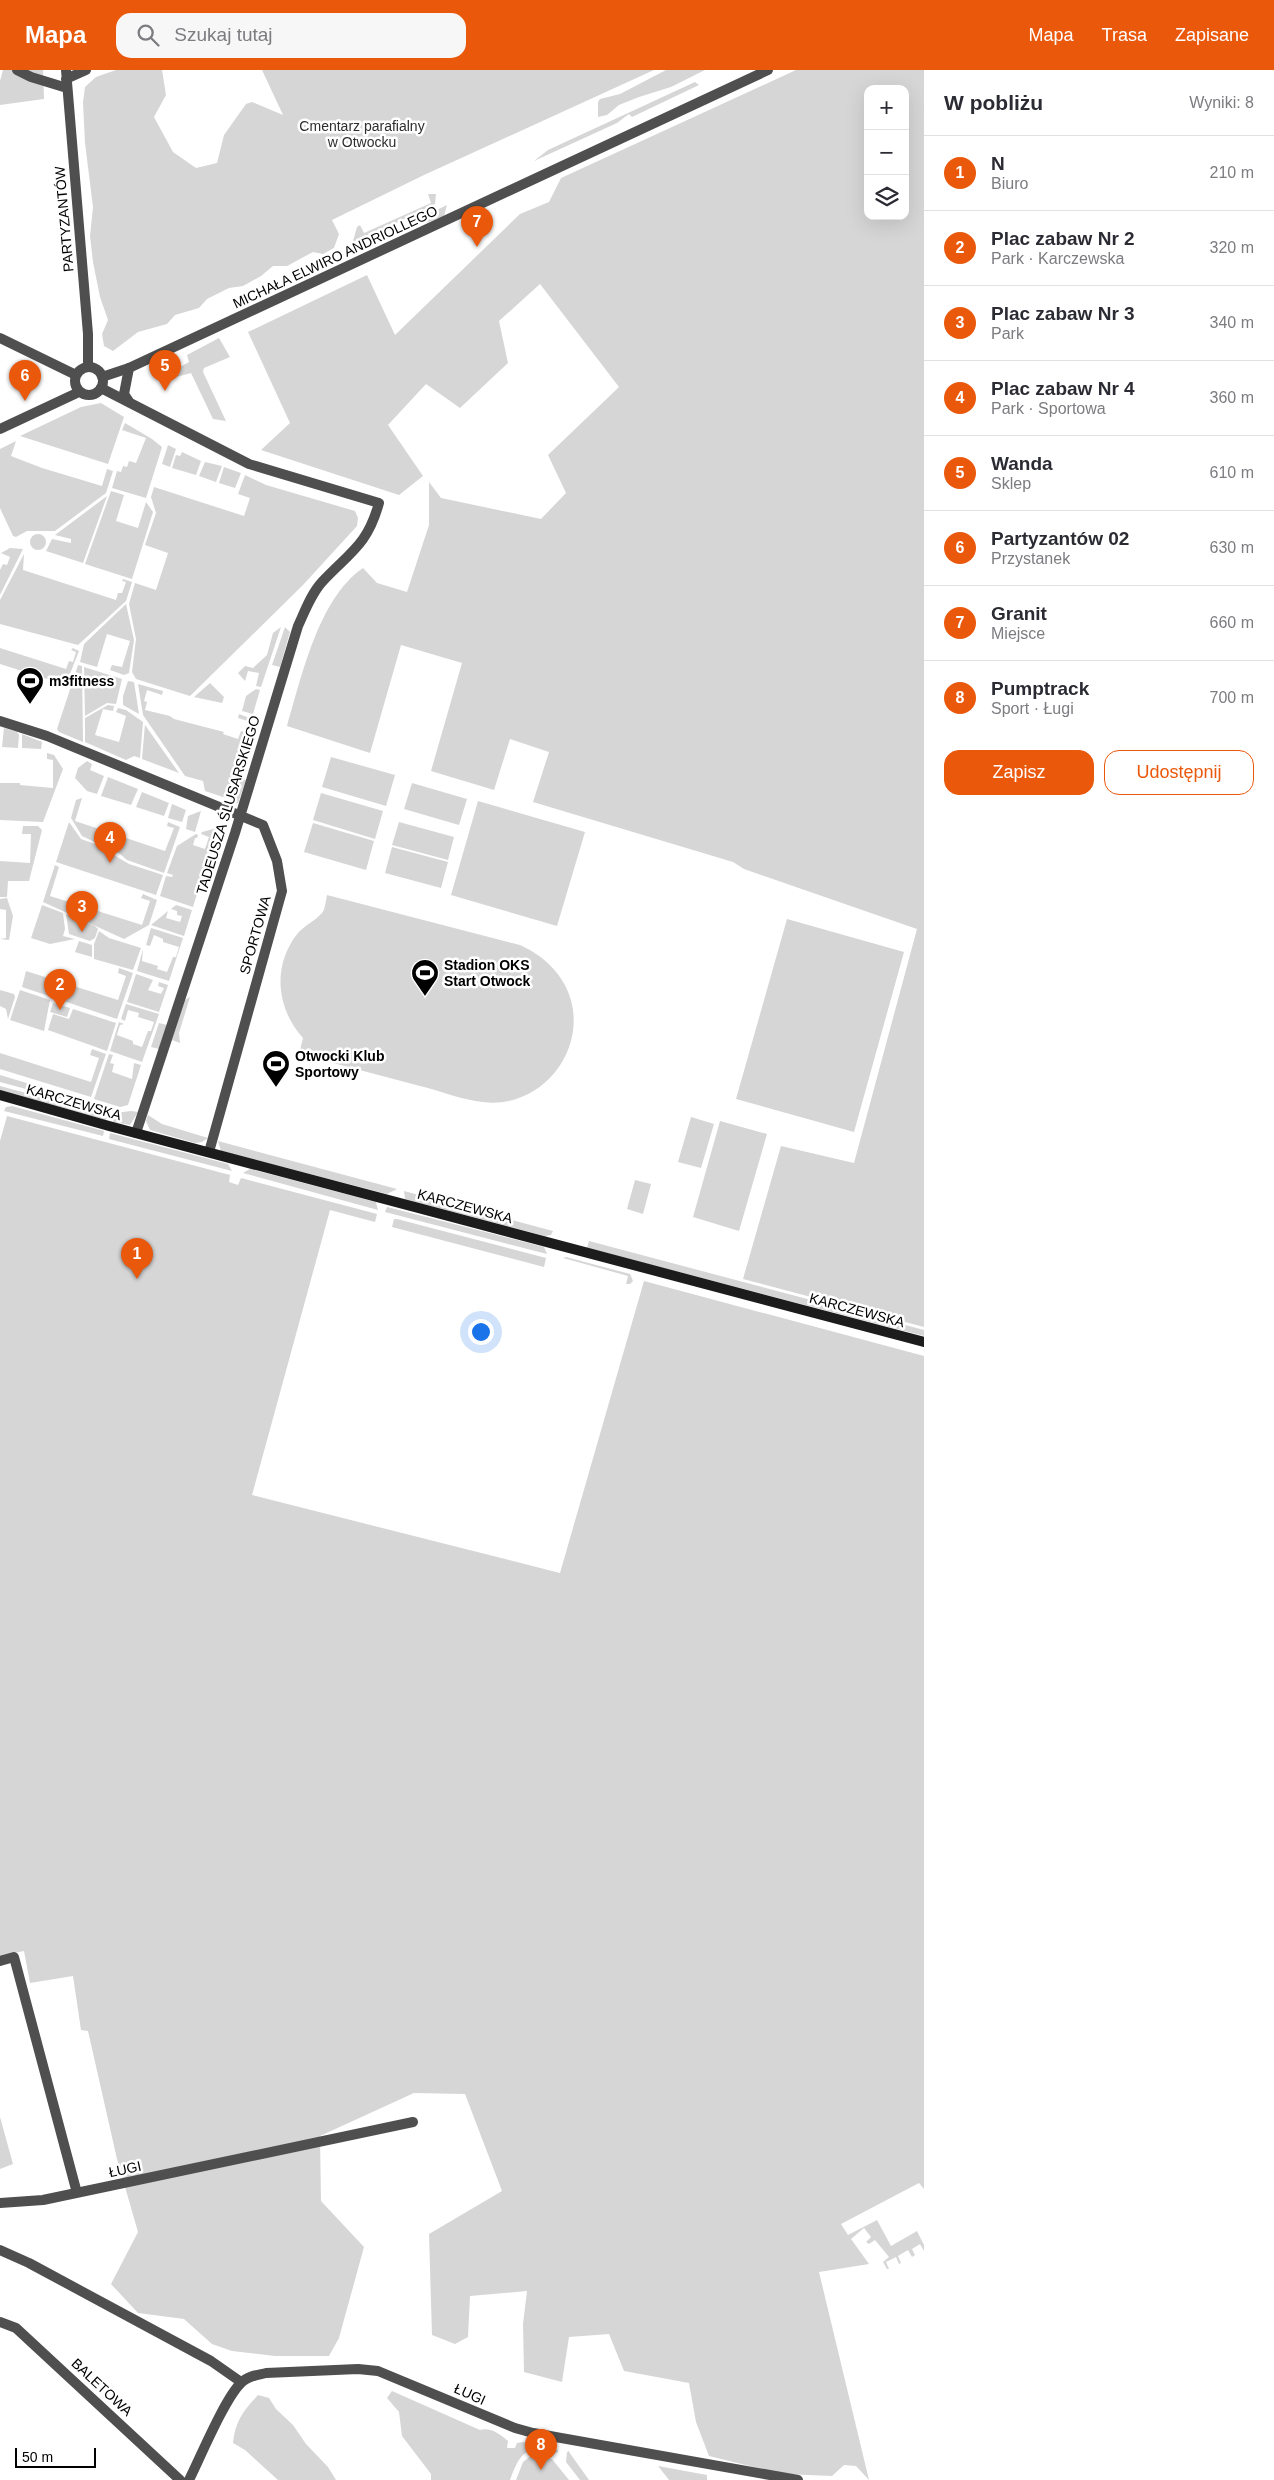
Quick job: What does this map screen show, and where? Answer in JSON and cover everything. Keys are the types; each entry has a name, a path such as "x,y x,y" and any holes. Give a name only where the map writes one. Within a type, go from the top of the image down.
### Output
{"main road":[{"name":"KARCZEWSKA","path":"0,1095 136,1133 924,1342"}],"street":[{"path":"17,70 66,79 86,70"},
{"name":"MICHAŁA ELWIRO ANDRIOLLEGO","path":"102,383 129,368 768,70"},
{"name":"PARTYZANTÓW","path":"66,79 88,334 88,366"},
{"path":"0,338 76,375"},
{"path":"79,392 75,383 76,375 81,369 88,366 99,371 102,383 130,404"},
{"path":"129,368 124,394 130,404"},
{"path":"0,429 79,392 92,394 102,383"},
{"name":"TADEUSZA ŚLUSARSKIEGO","path":"130,404 249,464 379,503 371,526 358,547 322,582 312,596 301,619 240,817 136,1133"},
{"name":"SPORTOWA","path":"0,720 47,736 263,825 277,861 282,891 209,1152"},
{"path":"0,1961 14,1957 78,2193"},
{"name":"ŁUGI","path":"0,2204 44,2200 413,2122"},
{"path":"0,2250 29,2263 211,2361 241,2382 230,2398 189,2480"},
{"name":"BALETOWA","path":"0,2322 16,2328 180,2480"},
{"name":"ŁUGI","path":"241,2382 254,2376 266,2374 358,2369 378,2371 515,2428 533,2433 798,2480"}],"green space":[{"path":"3,70 43,70 44,99 0,105 0,81"},
{"name":"Cmentarz parafialny w Otwocku","path":"116,70 162,70 166,95 154,117 173,152 196,168 217,163 224,135 246,104 252,102 283,115 262,70 654,70 424,175 332,220 339,234 334,248 323,254 313,252 287,266 273,266 261,276 243,286 229,288 207,299 199,308 175,315 167,324 138,332 113,351 104,346 102,334 108,320 100,297 93,262 90,236 93,207 85,143 83,102 85,87 96,77"},
{"path":"666,70 705,70 671,87 619,105 607,115 598,117 598,102 600,99 620,94"},
{"path":"796,70 924,70 924,1327 743,1279 781,1146 854,1163 917,929 744,869 733,862 533,802 549,752 510,739 494,790 431,771 462,663 401,645 370,753 287,726 306,662 323,618 347,582 363,568 377,583 407,592 429,525 429,482 441,498 541,519 566,493 548,455 619,387 540,284 499,321 508,363 460,408 426,384 388,425 423,476 399,495 261,450 290,423 248,332 367,275 395,335 520,214 549,202 561,178"},
{"path":"695,82 699,85 632,117 629,114 617,123 534,161 548,150"},
{"path":"428,194 436,194 435,204 355,243 353,241 357,227 360,225 364,233 431,203"},
{"path":"447,205 444,216 426,223 424,216"},
{"path":"219,338 230,357 204,368 203,372 226,421 213,419 191,373 176,377 174,372 189,362 187,355"},
{"path":"101,403 124,417 108,464 20,436 81,407"},
{"path":"125,423 162,447 146,498 112,488 117,471 121,472 123,466 127,467 129,461 136,463 146,438 122,430"},
{"path":"16,441 11,456 42,468 102,486 107,469 113,471 106,493 55,531 27,531 16,537 13,536 0,508 0,449"},
{"path":"168,445 176,449 170,467 162,464"},
{"path":"182,452 201,461 196,475 172,468 176,455 180,456"},
{"path":"205,462 222,466 216,482 199,476"},
{"path":"224,467 241,473 235,488 219,483"},
{"path":"245,475 266,485 355,511 358,518 357,526 303,585 190,696 136,679 132,672 136,639 129,604 135,583 156,590 168,553 145,545 156,513 151,497 154,487 244,516 250,498 238,494"},
{"path":"111,491 124,495 116,521 138,528 146,502 153,512 132,579 85,564"},
{"path":"107,496 83,563 46,551 52,539 71,543 71,539 55,535"},
{"path":"38,534 44,536 46,542 44,548 38,550 32,548 30,542 32,536"},
{"path":"10,548 23,549 0,595 0,570 3,564 7,565 10,557 1,553"},
{"path":"24,554 23,570 116,600 118,593 122,593 126,582 122,581 123,579 132,582 126,601 78,645 0,624 0,600"},
{"path":"126,604 134,640 129,673 124,675 110,670 112,665 122,667 130,641 107,634 97,667 80,662 84,644"},
{"path":"281,627 261,687 256,686 259,673 248,671 245,681 238,673 245,666 253,668 267,655 273,633"},
{"path":"285,627 290,632 280,667 272,665"},
{"path":"0,648 66,669 69,661 73,662 76,652 71,650 73,648 79,651 66,684 63,684 0,664"},
{"path":"78,665 82,666 83,742 59,732 57,729"},
{"path":"84,667 122,679 116,704 107,703 85,716"},
{"path":"128,681 134,682 139,714 123,705 123,696"},
{"path":"210,683 224,697 222,703 194,697"},
{"path":"138,684 163,691 162,695 147,690 144,701 147,702 145,710 224,732 223,734 238,739 241,731 245,732 248,721 238,718 239,714 252,719 229,799 205,791 203,781 185,776 143,715"},
{"path":"256,689 260,690 253,714 242,711 246,696"},
{"path":"108,705 114,706 113,711 103,709 95,735 119,742 126,716 116,712 118,708 126,710 143,722 140,758 134,756 126,760 85,742 85,718"},
{"path":"145,725 179,773 142,759"},
{"path":"4,728 17,732 19,735 18,748 2,747"},
{"path":"22,734 42,742 41,749 22,748"},
{"path":"47,753 54,755 63,769 43,822 0,820 0,783 20,783 20,785 53,788 53,760 47,759"},
{"path":"331,757 395,775 386,806 322,787"},
{"path":"87,761 92,764 90,770 104,776 97,794 87,791 75,778 78,768"},
{"path":"108,777 138,789 131,805 101,796"},
{"path":"238,778 246,780 238,803 230,807"},
{"path":"412,783 467,799 459,825 404,809"},
{"path":"142,792 169,803 164,816 136,807"},
{"path":"321,793 383,811 375,839 313,820"},
{"path":"82,798 75,821 165,851 174,828 167,826 168,822 180,827 164,873 127,860 120,854 82,836 71,818 76,800"},
{"path":"478,801 585,832 557,926 451,895"},
{"path":"172,804 186,810 182,822 168,818"},
{"path":"201,811 195,832 186,829 188,816"},
{"path":"69,822 81,839 95,844 129,864 163,875 156,895 56,862"},
{"path":"399,822 454,837 448,860 392,845"},
{"path":"313,823 374,841 366,870 304,852"},
{"path":"23,826 38,826 42,830 29,881 8,881 7,897 0,897 0,861 30,863 31,834 22,834"},
{"path":"217,828 193,907 160,896 166,876 172,877 173,875 167,873 177,846 196,834 198,835 193,845 205,849 209,837 201,834 202,832"},
{"path":"392,847 448,862 441,888 385,873"},
{"path":"55,865 59,867 50,896 142,925 150,901 141,898 143,894 157,900 149,925 124,939 43,902"},
{"name":"Stadion OKS Start Otwock","path":"327,895 520,945 548,963 562,979 571,999 573,1010 573,1029 569,1047 561,1063 550,1078 520,1098 502,1102 483,1102 299,1054 303,1038 287,1013 283,1000 281,972 290,945 301,930 322,913"},
{"path":"7,898 13,916 9,940 0,939 6,938 6,910 0,909 0,899"},
{"path":"42,905 63,913 65,929 63,936 75,939 50,944 31,938"},
{"path":"176,905 192,910 184,936 151,925 168,911 166,918 180,922 182,916 177,915 177,911 171,909"},
{"path":"66,914 95,926 98,929 95,938 90,941 69,934"},
{"path":"787,919 904,952 854,1132 736,1099"},
{"path":"151,928 183,938 169,981 137,971 143,949 142,961 158,966 157,969 167,972 173,957 176,957 179,947 163,942 163,939 154,935 150,946 146,945"},
{"path":"99,931 109,938 141,948 133,970 94,959 94,944"},
{"path":"79,941 92,945 92,957 75,952"},
{"path":"119,968 133,973 117,1019 22,987 26,971 118,1000 126,976 118,973"},
{"path":"136,974 153,980 148,990 161,994 164,988 158,986 159,982 168,985 159,1012 127,1002"},
{"path":"0,990 14,994 15,997 8,1019 6,1009 0,1006"},
{"path":"20,990 50,1000 44,1031 10,1020"},
{"path":"190,997 179,1033 180,1043 172,1040 185,1000"},
{"path":"53,1003 70,1008 67,1017 50,1012"},
{"path":"126,1004 159,1014 142,1062 110,1051 119,1022 124,1024 120,1025 117,1035 133,1041 133,1044 142,1047 148,1031 151,1031 154,1022 138,1017 139,1013 128,1010 125,1021 121,1019"},
{"path":"73,1009 116,1023 107,1051 48,1030 53,1014 69,1019"},
{"path":"159,1023 167,1025 159,1049 151,1047"},
{"path":"92,1049 106,1054 91,1097 0,1069 0,1053 91,1082 99,1058 90,1055"},
{"path":"109,1054 113,1055 110,1063 114,1064 112,1072 132,1079 134,1063 141,1065 128,1105 120,1107 94,1099"},
{"path":"0,1075 90,1102 89,1106 0,1082"},
{"path":"0,1086 108,1114 106,1120 0,1091"},
{"path":"12,1106 104,1131 103,1136 4,1111 6,1107"},
{"path":"138,1112 130,1125 113,1122 115,1113"},
{"path":"148,1115 162,1124 208,1138 202,1142 195,1143 150,1130 146,1121"},
{"path":"7,1116 230,1175 229,1182 238,1185 241,1178 377,1214 375,1222 330,1210 252,1495 560,1573 644,1281 924,1356 924,2189 919,2183 841,2224 848,2235 877,2220 891,2246 917,2231 924,2245 924,2251 920,2244 912,2249 915,2255 912,2257 908,2250 898,2256 901,2263 899,2264 896,2257 886,2262 889,2269 887,2269 883,2262 889,2257 875,2240 869,2244 866,2242 871,2237 864,2228 851,2239 869,2264 819,2272 869,2480 856,2466 844,2465 832,2476 783,2474 709,2456 696,2422 689,2383 624,2371 609,2334 569,2337 562,2382 524,2372 523,2324 527,2291 470,2296 468,2337 455,2344 432,2335 429,2234 502,2191 465,2094 414,2093 320,2136 321,2201 364,2247 339,2338 329,2356 275,2356 232,2351 212,2344 184,2319 138,2313 111,2284 138,2232 117,2159 88,2031 81,2030 73,1976 30,1983 24,1951 0,1956 0,1141"},
{"path":"691,1117 714,1124 701,1168 678,1162"},
{"path":"720,1121 767,1134 739,1231 693,1217"},
{"path":"110,1133 228,1164 232,1171 109,1139"},
{"path":"218,1141 397,1189 387,1194 221,1151"},
{"path":"250,1169 376,1202 378,1210 243,1173"},
{"path":"635,1180 651,1184 643,1214 627,1209"},
{"path":"404,1191 553,1231 551,1235 545,1236 419,1203 405,1199"},
{"path":"387,1207 544,1247 547,1254 385,1212"},
{"path":"394,1219 546,1258 544,1267 392,1227"},
{"path":"589,1241 924,1330 924,1336 587,1248"},
{"path":"566,1257 630,1274 633,1281 630,1284 626,1284 628,1276 563,1258"},
{"path":"0,2117 13,2164 0,2169"},
{"path":"392,2391 480,2430 496,2432 508,2441 507,2448 515,2448 517,2443 523,2442 558,2450 558,2452 554,2454 536,2450 524,2454 520,2458 510,2480 431,2480 431,2474 402,2436 399,2412 387,2398"},
{"path":"258,2395 269,2398 276,2409 293,2425 306,2444 328,2467 336,2480 278,2480 245,2450 233,2443 241,2416"},
{"path":"569,2451 589,2480 580,2480 566,2462 567,2452"},
{"path":"532,2455 552,2459 569,2480 516,2480 523,2462"},
{"path":"658,2466 707,2475 707,2480 669,2480"}],"place":[{"name":"Granit","path":"477,247"},
{"name":"Wanda","path":"165,391"},
{"name":"Partyzantów 02","path":"25,401"},
{"name":"m3fitness","path":"30,705"},
{"name":"Plac zabaw Nr 4","path":"110,863"},
{"name":"Plac zabaw Nr 3","path":"82,932"},
{"name":"Stadion OKS Start Otwock","path":"425,997"},
{"name":"Plac zabaw Nr 2","path":"60,1010"},
{"name":"Otwocki Klub Sportowy","path":"276,1088"},
{"name":"N","path":"137,1279"},
{"name":"Pumptrack","path":"541,2470"}]}
